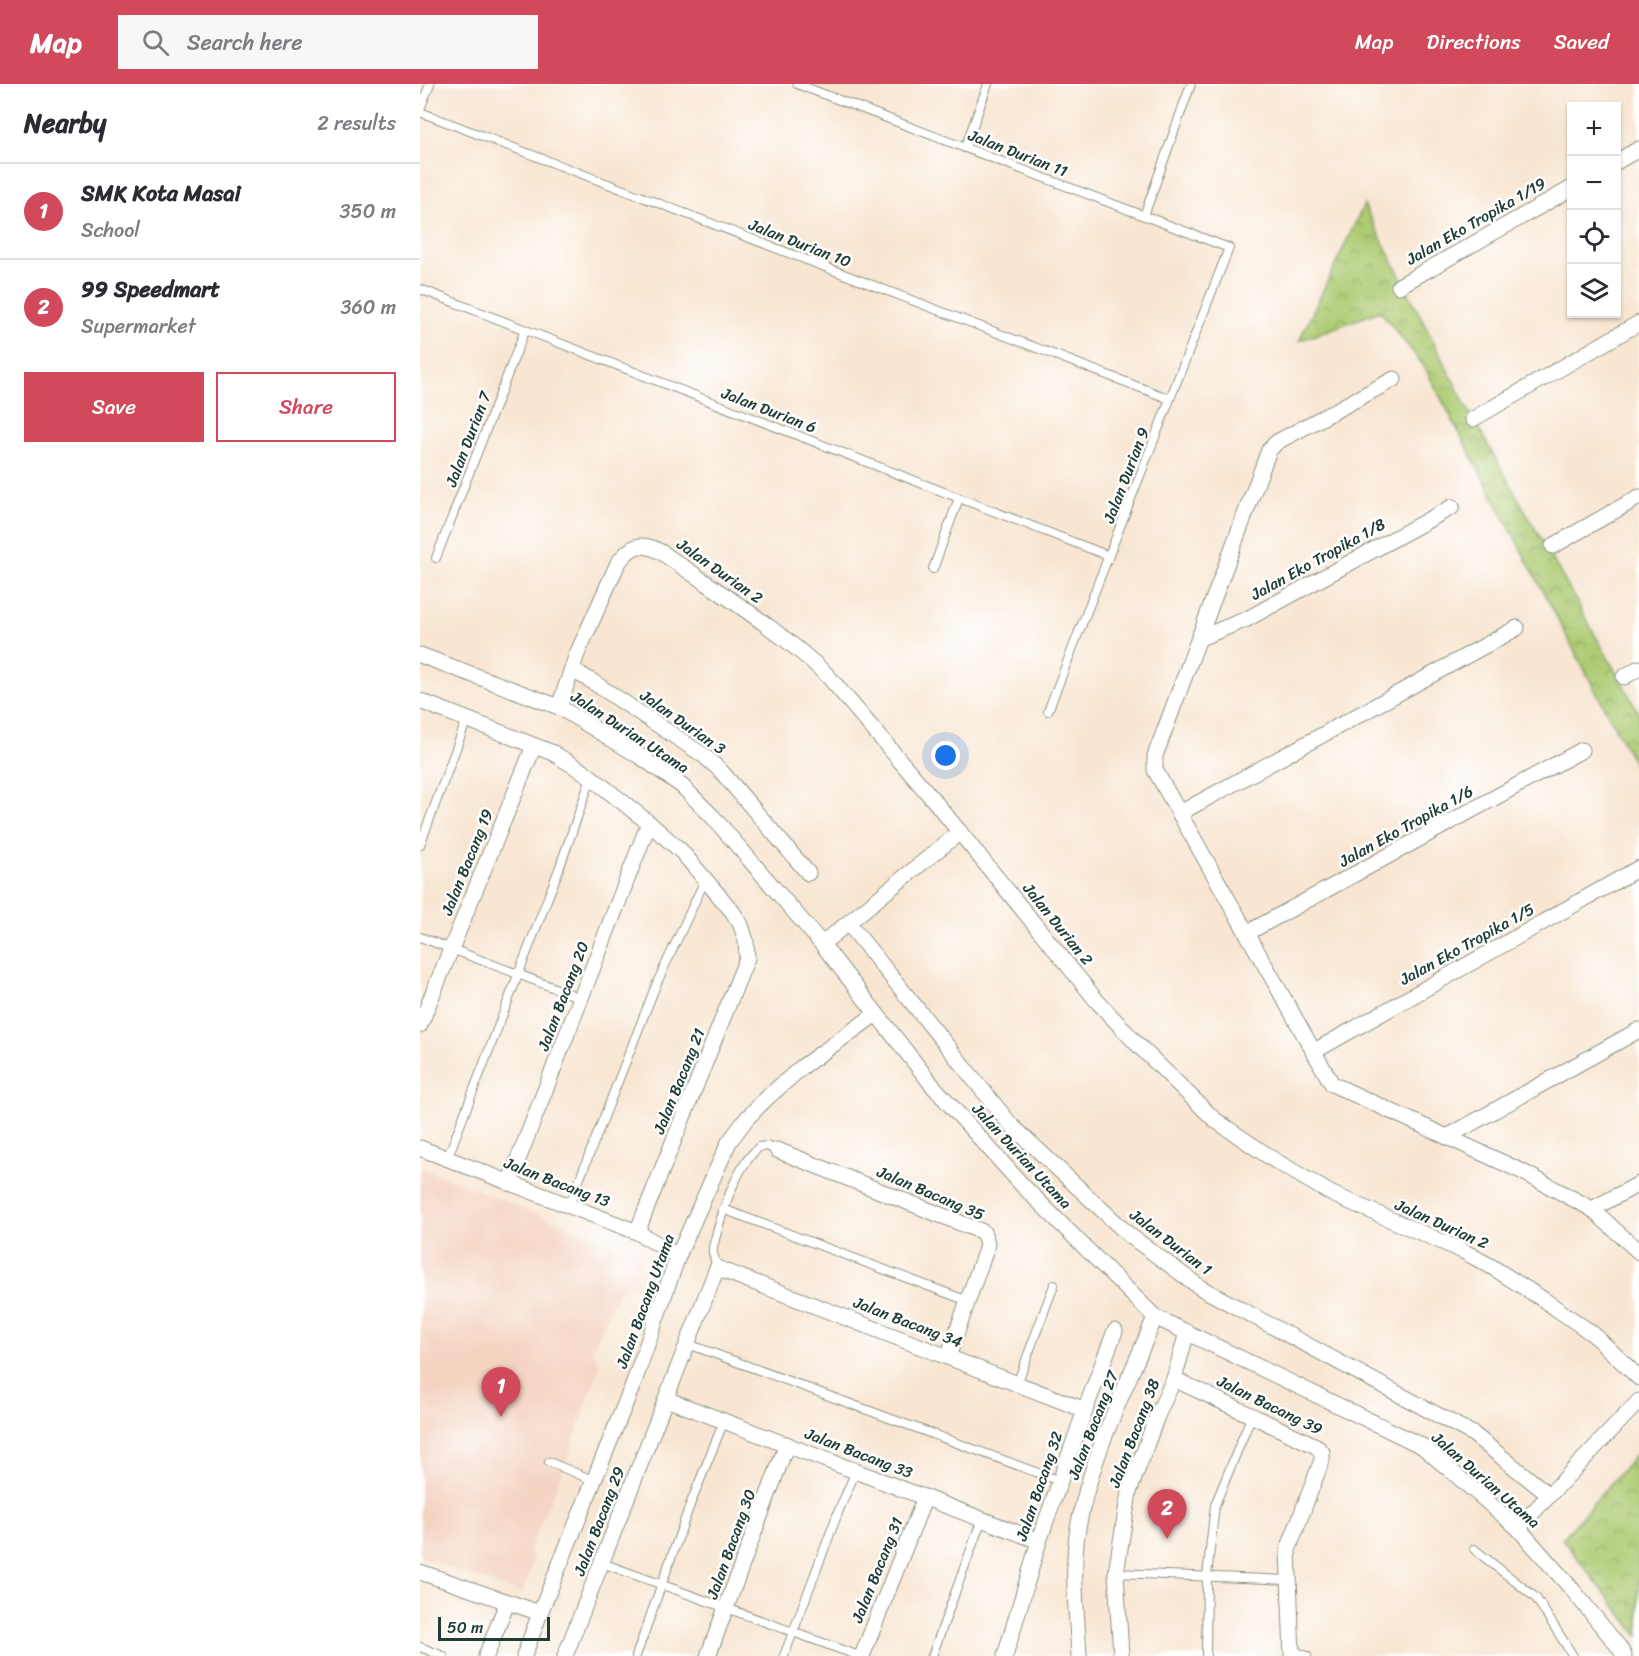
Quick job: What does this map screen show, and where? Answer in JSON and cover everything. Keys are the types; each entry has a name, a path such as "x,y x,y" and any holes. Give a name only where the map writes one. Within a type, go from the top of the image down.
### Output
{"street":[{"path":"1621,160 1639,149"},
{"name":"Jalan Eko Tropika 1/19","path":"1399,286 1567,191"},
{"path":"1473,419 1639,323"},
{"path":"1394,380 1271,447 1154,761 1157,774 1328,1079 1335,1086 1521,1171 1592,1209 1639,1252"},
{"path":"1553,546 1639,497"},
{"name":"Jalan Eko Tropika 1/8","path":"1200,638 1247,619 1452,507"},
{"name":"Jalan Durian 2","path":"559,707 572,670 618,563 627,551 650,546 809,658 828,676 960,832 1097,1001 1135,1042 1215,1120 1274,1160 1332,1194 1463,1251 1492,1267 1593,1334 1639,1378"},
{"path":"1180,813 1517,628"},
{"name":"Jalan Durian Utama","path":"420,655 559,707 641,757 682,786 713,817 822,944 933,1086 1024,1187 1155,1317 1422,1446 1518,1528 1571,1588 1624,1656"},
{"path":"1624,677 1639,668"},
{"name":"Jalan Durian 3","path":"572,670 703,755 720,770 808,873"},
{"path":"420,701 553,753 591,778 649,823 681,851 705,880"},
{"name":"Jalan Bacang 19","path":"420,1025 534,746"},
{"name":"Jalan Eko Tropika 1/6","path":"1247,933 1582,750"},
{"name":"Jalan Bacang 20","path":"509,1183 649,823"},
{"path":"822,944 960,832"},
{"name":"Jalan Eko Tropika 1/5","path":"1313,1052 1639,868"},
{"name":"Jalan Bacang 21","path":"637,1232 747,958 747,941 741,925 705,880"},
{"name":"Jalan Durian 1","path":"848,923 1010,1124 1129,1235 1201,1288 1473,1434 1549,1495"},
{"name":"Jalan Bacang Utama","path":"524,1656 634,1382 678,1256 729,1142 747,1118 802,1067 876,1014"},
{"path":"1447,1137 1639,1030"},
{"name":"Jalan Bacang 13","path":"420,1148 637,1232 678,1256"},
{"name":"Jalan Bacang 35","path":"777,1150 983,1232 986,1237 986,1249 948,1358"},
{"path":"1592,1209 1639,1184"},
{"name":"Jalan Bacang 29","path":"565,1656 717,1268"},
{"name":"Jalan Bacang 34","path":"717,1268 1085,1410"},
{"name":"Jalan Bacang 27","path":"1079,1656 1075,1574 1078,1530 1082,1512 1097,1455 1155,1317"},
{"name":"Jalan Bacang 32","path":"1005,1656 1039,1541 1085,1410 1116,1331"},
{"name":"Jalan Bacang 38","path":"1121,1656 1116,1573 1130,1492 1157,1416 1174,1379 1187,1332"},
{"name":"Jalan Bacang 39","path":"1174,1379 1316,1446 1322,1452 1322,1460 1288,1550 1292,1653"},
{"name":"Jalan Bacang 33","path":"666,1399 1039,1541"},
{"path":"1518,1528 1639,1401"},
{"name":"Jalan Bacang 30","path":"708,1656 787,1444"},
{"name":"Jalan Bacang 31","path":"860,1656 925,1497"},
{"path":"420,1572 540,1613"},
{"path":"486,1656 507,1603"}],"lane":[{"path":"420,110 430,84"},
{"name":"Jalan Durian 11","path":"797,84 1229,248"},
{"path":"965,148 988,84"},
{"path":"1144,216 1191,84"},
{"name":"Jalan Durian 10","path":"420,110 1170,399"},
{"name":"Jalan Durian 9","path":"1048,711 1229,248"},
{"name":"Jalan Durian 6","path":"420,289 1109,556"},
{"name":"Jalan Durian 7","path":"436,558 525,330"},
{"path":"933,569 959,498"},
{"path":"420,845 467,719"},
{"path":"447,1159 560,869 591,778"},
{"path":"569,1206 656,985 705,880"},
{"path":"420,937 581,998"},
{"path":"717,1268 713,1247 723,1209 738,1177 756,1150 763,1146 777,1150"},
{"path":"723,1209 968,1301"},
{"path":"1017,1384 1054,1285"},
{"path":"688,1344 1060,1481"},
{"path":"1206,1656 1207,1576 1215,1505 1252,1415"},
{"path":"636,1656 724,1421"},
{"path":"549,1462 595,1481"},
{"path":"784,1656 856,1471"},
{"path":"932,1656 982,1519"},
{"path":"1474,1549 1536,1598 1573,1656"},
{"path":"602,1563 860,1656"},
{"path":"1116,1573 1289,1580"},
{"path":"420,1647 443,1656"},
{"path":"1292,1653 1307,1656"}],"shaded area":[{"path":"420,1167 640,1256 644,1267 644,1277 638,1285 619,1290 593,1349 600,1366 564,1468 529,1550 533,1561 523,1594 420,1557"}],"green space":[{"path":"1364,205 1465,404 1639,713 1639,773 1424,366 1380,311 1299,341"},
{"path":"1639,1451 1639,1636 1562,1539"}],"place":[{"name":"SMK Kota Masai","path":"501,1417"},
{"name":"99 Speedmart","path":"1167,1539"}]}
